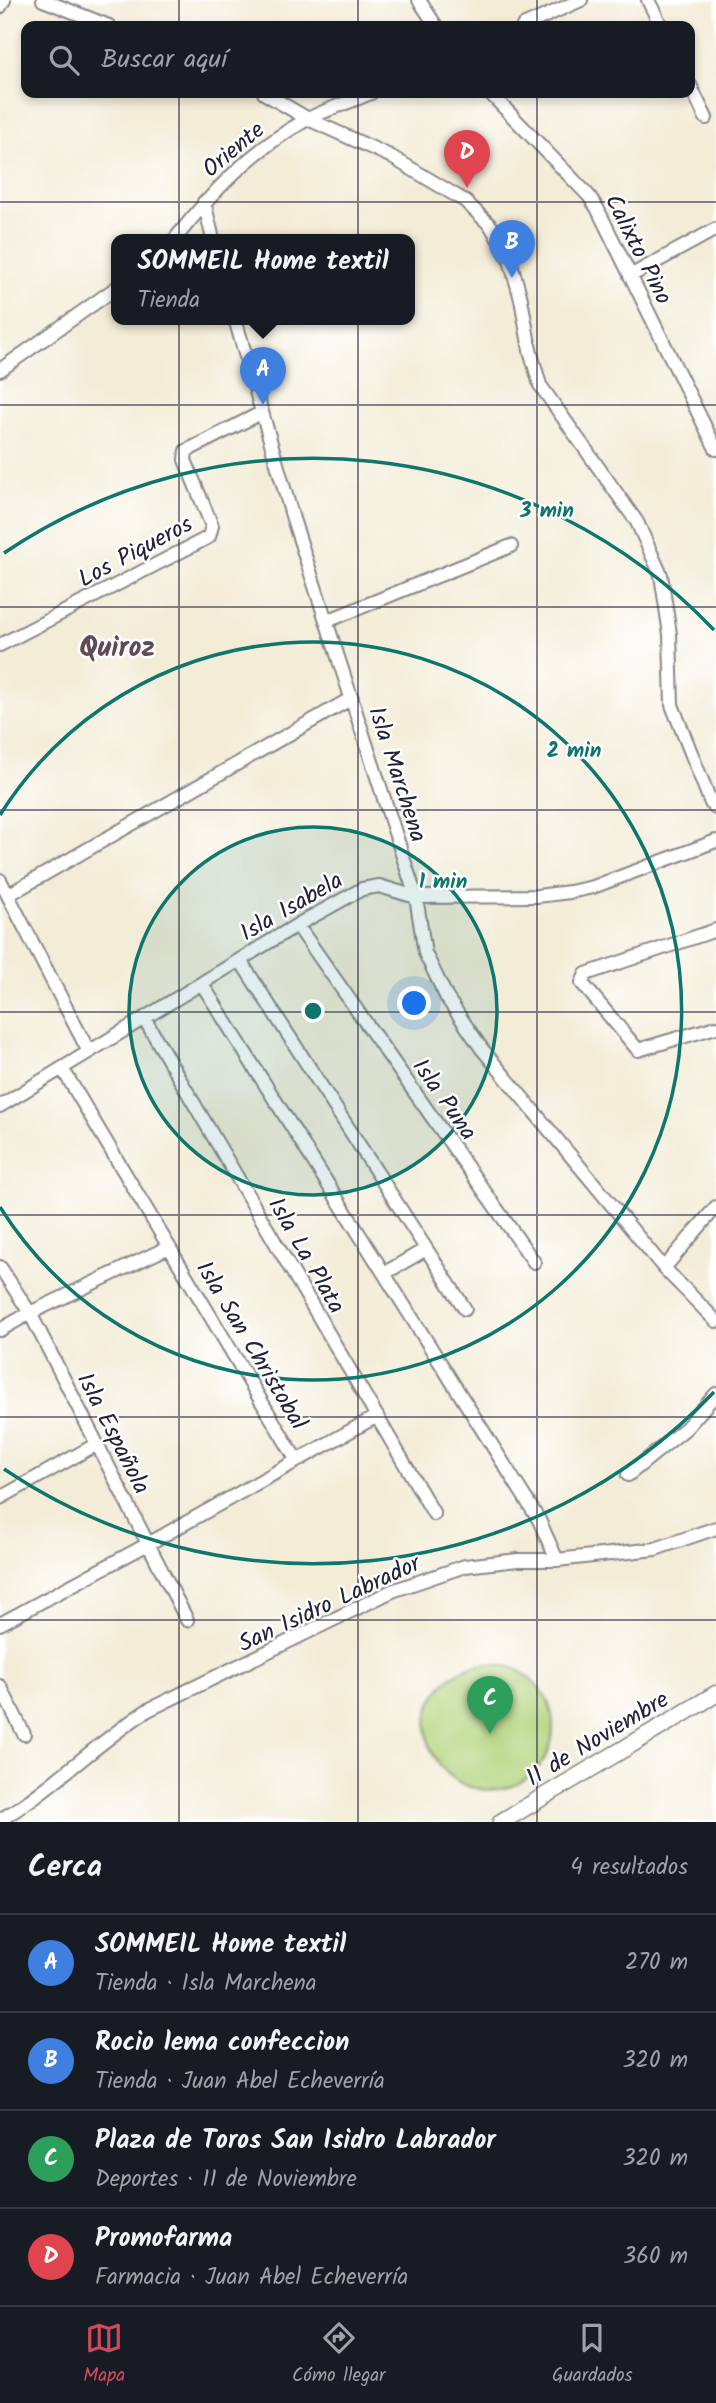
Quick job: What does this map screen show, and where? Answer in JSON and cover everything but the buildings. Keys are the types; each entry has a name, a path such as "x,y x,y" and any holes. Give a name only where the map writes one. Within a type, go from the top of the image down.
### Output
{"street":[{"path":"0,7 4,0"},
{"path":"43,0 96,21"},
{"path":"419,0 433,21"},
{"path":"534,21 581,0"},
{"path":"648,0 658,21"},
{"path":"695,95 706,118"},
{"path":"272,98 308,119 390,156 465,201 491,226 510,260 540,385 637,522 661,575 670,634 672,705 691,758 711,803 716,808"},
{"name":"Oriente","path":"179,234 231,173 266,145 308,119 359,98"},
{"name":"Calixto Pino","path":"495,98 589,196 597,208 630,276 710,423 716,449"},
{"path":"204,202 212,234"},
{"path":"630,276 716,229"},
{"path":"0,370 111,292"},
{"name":"Isla Marchena","path":"237,325 261,413 416,897 425,953 447,998 482,1049 664,1268 716,1321"},
{"name":"Los Piqueros","path":"0,645 209,537 212,526 185,460 186,451 261,413"},
{"path":"327,621 511,546"},
{"path":"8,895 352,698"},
{"name":"Isla Isabela","path":"0,1106 362,889 379,886 416,897 537,896 570,892 593,887 716,841"},
{"path":"0,880 89,1052"},
{"name":"Isla Puna","path":"298,925 534,1262"},
{"path":"716,930 586,974 582,983 638,1049 716,1027"},
{"path":"240,960 465,1309"},
{"path":"202,984 539,1520 557,1560"},
{"name":"Isla La Plata","path":"144,1018 434,1514"},
{"name":"Isla San Christobal","path":"0,1624 297,1461 62,1068"},
{"path":"664,1268 716,1207"},
{"path":"0,1330 169,1247"},
{"path":"385,1273 426,1249"},
{"name":"Isla Española","path":"0,1267 30,1313 187,1620"},
{"path":"628,1475 686,1428 716,1394"},
{"path":"297,1461 377,1416"},
{"path":"0,1498 96,1444"},
{"name":"San Isidro Labrador","path":"0,1820 26,1804 116,1731 148,1710 392,1591 466,1566 518,1560 557,1560 655,1549 716,1528"},
{"path":"0,1686 24,1734"},
{"name":"11 de Noviembre","path":"510,1820 716,1694"}],"green space":[{"path":"490,1664 514,1669 534,1683 548,1703 553,1727 548,1751 534,1771 514,1785 490,1790 466,1785 446,1771 432,1751 427,1727 432,1703 446,1683 466,1669"}],"place":[{"name":"Promofarma","path":"467,188"},
{"name":"Rocio lema confeccion","path":"512,278"},
{"name":"SOMMEIL Home textil","path":"263,405"},
{"name":"Plaza de Toros San Isidro Labrador","path":"490,1734"}],"district":[{"name":"Quiroz","path":"117,646"}]}
